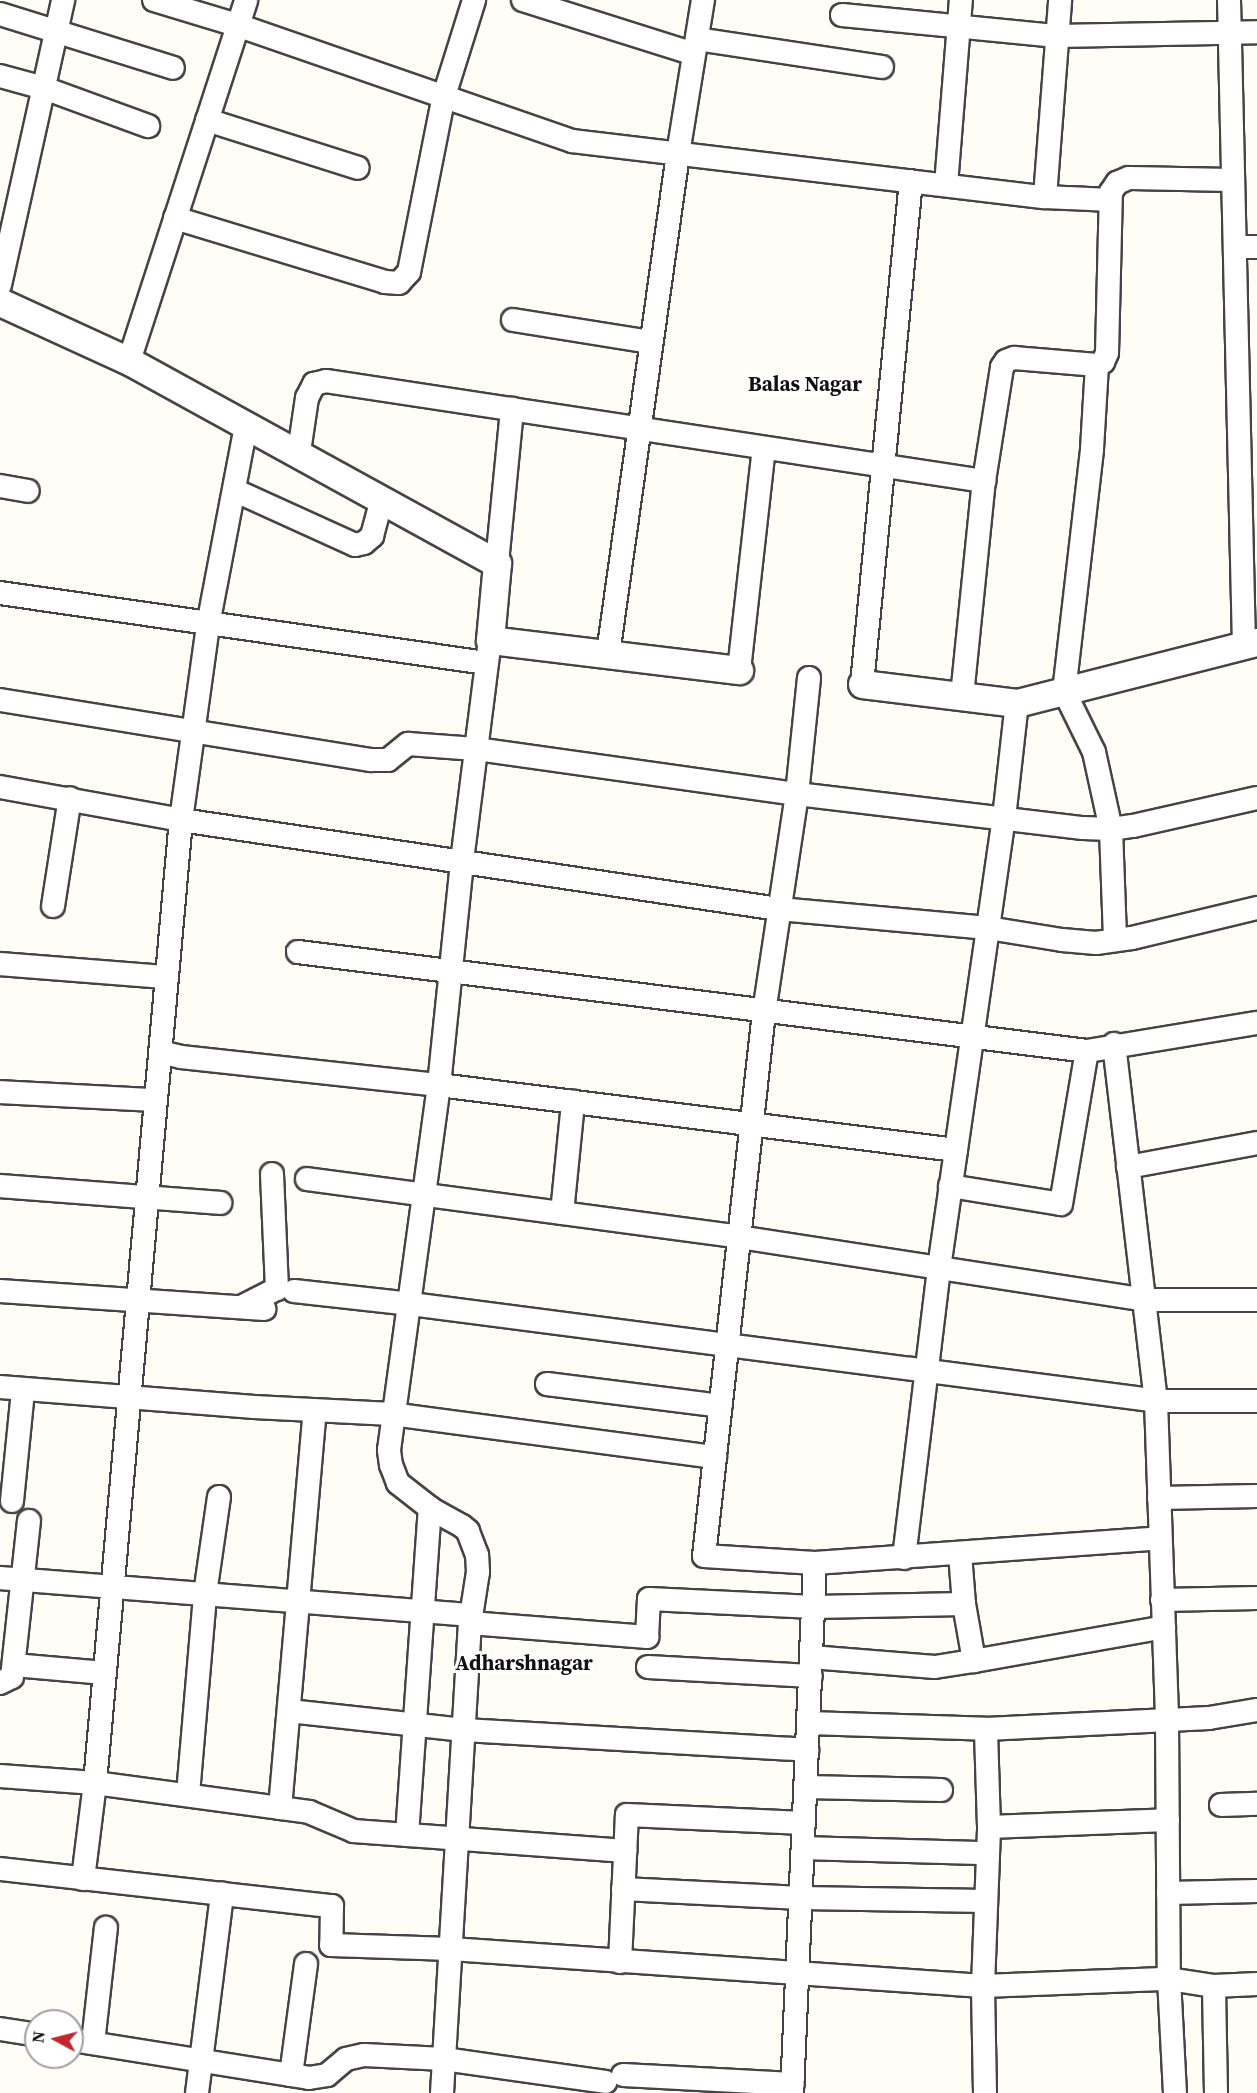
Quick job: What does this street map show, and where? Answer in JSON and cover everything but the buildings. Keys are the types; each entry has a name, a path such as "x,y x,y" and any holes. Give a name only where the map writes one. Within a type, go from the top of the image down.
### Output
{"street":[{"path":"0,285 63,0"},
{"path":"154,0 237,25 572,141 1045,197 1110,200"},
{"path":"129,361 246,0"},
{"path":"175,218 385,282 399,283 409,272 444,96 474,0"},
{"path":"523,0 696,47 882,67"},
{"path":"608,654 678,154 703,0"},
{"path":"946,185 961,0"},
{"path":"1045,197 1060,0"},
{"path":"911,181 862,684 1017,703 1251,643 1246,247 1233,180 1229,0"},
{"path":"0,14 173,68"},
{"path":"842,15 1057,36 1257,32"},
{"path":"0,76 44,88 148,126"},
{"path":"207,120 358,168"},
{"path":"962,696 984,481 1002,367 1006,361 1014,358 1097,365 1103,362 1107,353 1110,200 1111,192 1117,183 1129,178 1233,180"},
{"path":"0,302 129,361 299,452 497,563"},
{"path":"513,320 651,342"},
{"path":"1097,365 1092,450 1064,691 1094,752 1111,829 1114,940"},
{"path":"299,452 307,398 314,384 327,381 984,481"},
{"path":"442,2093 470,1619 478,1572 475,1546 462,1526 430,1508 398,1483 393,1475 389,1450 392,1414 411,1304 439,1085 462,861 488,652 512,410"},
{"path":"83,1879 95,1783 154,1100 181,820 208,625 246,425"},
{"path":"0,592 208,625 488,652 608,654 739,670 764,448"},
{"path":"0,486 28,490"},
{"path":"234,490 355,545 364,543 372,536 382,499"},
{"path":"809,678 797,794 764,1012 704,1556 815,1563 1160,1538"},
{"path":"0,700 194,734 380,761 388,760 408,744 476,749 797,794 1111,829 1257,798"},
{"path":"904,1558 939,1268 974,1037 1017,703"},
{"path":"0,787 181,820 779,909 988,928 1062,940 1096,943 1257,908"},
{"path":"52,906 70,798"},
{"path":"298,952 450,973 1087,1051 1114,1044 1257,1023"},
{"path":"0,964 166,977"},
{"path":"1114,1044 1156,1401 1167,1720 1169,1979 1175,2093"},
{"path":"950,1186 1061,1204 1087,1051"},
{"path":"160,1052 181,1057 439,1085 752,1126 956,1149"},
{"path":"0,1092 154,1100"},
{"path":"561,1213 573,1102"},
{"path":"1128,1167 1257,1143"},
{"path":"0,1292 253,1308 277,1289 272,1174"},
{"path":"308,1179 739,1236 1144,1300 1257,1300"},
{"path":"0,1186 220,1203"},
{"path":"294,1291 411,1304 1156,1401 1257,1401"},
{"path":"547,1384 721,1406"},
{"path":"0,1387 315,1411 392,1414 715,1457"},
{"path":"12,1501 22,1390"},
{"path":"280,1808 315,1411"},
{"path":"1159,1498 1257,1496"},
{"path":"188,1794 205,1594 219,1497"},
{"path":"408,1834 430,1508"},
{"path":"0,1683 12,1677 29,1521"},
{"path":"960,1554 964,1604 974,1661"},
{"path":"84,2041 319,2078 327,2075 346,2059 364,2055 444,2060 614,2079 792,2089 815,1563"},
{"path":"0,1578 422,1611 470,1619 647,1637 649,1599 814,1607 964,1604"},
{"path":"1162,1600 1257,1598"},
{"path":"648,1667 935,1667 1164,1627"},
{"path":"14,1665 105,1673"},
{"path":"809,1723 986,1729 1209,1718 1257,1710"},
{"path":"288,1711 464,1730 807,1750"},
{"path":"985,2093 983,1986 986,1853 989,1827 986,1729"},
{"path":"0,1776 95,1783 280,1808 320,1815 354,1831 625,1851"},
{"path":"806,1787 941,1790"},
{"path":"1221,1805 1257,1804"},
{"path":"599,1849 627,1815"},
{"path":"627,1815 804,1822"},
{"path":"620,1962 627,1815"},
{"path":"989,1827 1168,1820"},
{"path":"803,1848 986,1853"},
{"path":"0,1869 332,1906 331,1945 451,1949 798,1975 983,1986 1169,1979 1214,1986 1257,1984"},
{"path":"623,1889 801,1898 986,1901"},
{"path":"1168,1893 1257,1891"},
{"path":"197,2093 222,1894"},
{"path":"84,2036 106,1928"},
{"path":"291,2074 306,1964"},
{"path":"1214,1986 1216,2093"},
{"path":"0,2029 24,2032"}],"district":[{"name":"Balas Nagar","path":"805,384"},
{"name":"Adharshnagar","path":"524,1663"}]}
